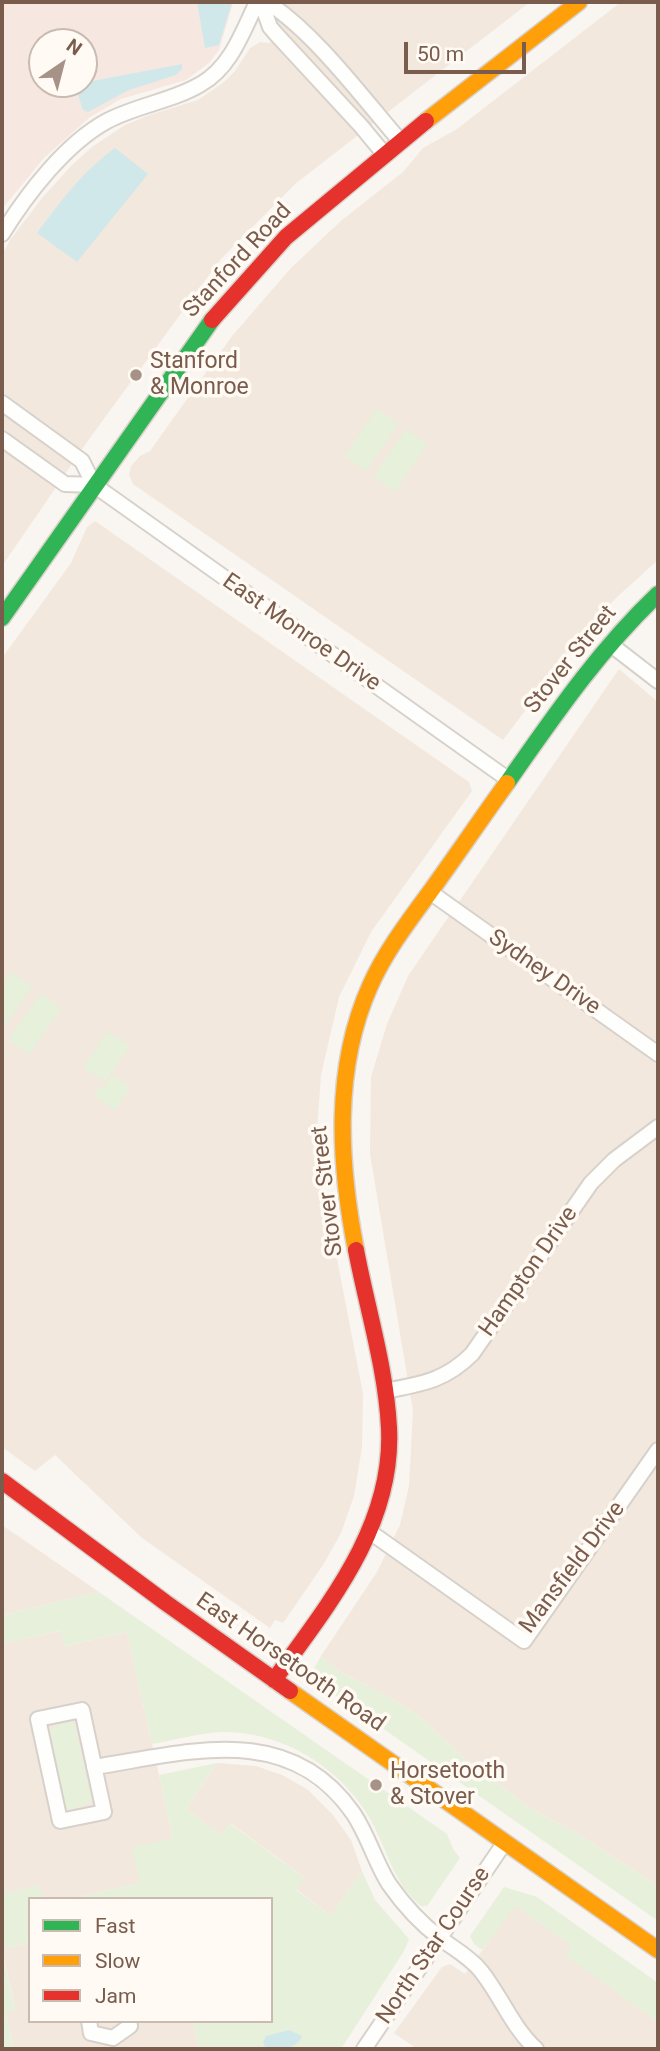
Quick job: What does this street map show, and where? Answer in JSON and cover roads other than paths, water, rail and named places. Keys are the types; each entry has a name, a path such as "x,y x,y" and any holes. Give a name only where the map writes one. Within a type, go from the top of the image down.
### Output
{"street":[{"path":"259,2 274,32 385,155"},
{"path":"2,234 43,177 105,122 130,110 197,87 219,70 231,55 259,2"},
{"path":"267,2 284,13 332,62 401,142"},
{"name":"Stanford Road","path":"2,618 204,329 286,237 401,142 579,2"},
{"name":"East Monroe Drive","path":"2,403 82,461 94,485 509,780"},
{"name":"East Monroe Drive","path":"2,439 65,484 94,485"},
{"name":"Stover Street","path":"274,1680 348,1573 370,1532 384,1490 387,1469 390,1445 385,1391 350,1211 341,1129 342,1101 354,1031 364,1000 400,932 574,689 610,644 658,594"},
{"path":"610,644 658,681"},
{"name":"Sydney Drive","path":"430,892 658,1054"},
{"name":"Hampton Drive","path":"385,1391 430,1382 446,1376 460,1366 472,1354 591,1184 614,1160 658,1127"},
{"name":"Mansfield Drive","path":"370,1532 524,1641 658,1450"},
{"name":"East Horsetooth Road","path":"4,1489 658,1950"},
{"path":"82,1710 94,1767 104,1812 60,1821 38,1719 82,1710"},
{"path":"94,1767 212,1749 238,1748 274,1755 298,1764 316,1775 336,1792 352,1812 388,1882 404,1904 440,1938 480,1969 516,2026 536,2049"},
{"name":"North Star Course","path":"364,2049 505,1842"},
{"path":"89,2023 91,2033 114,2044 130,2026 129,2023"}],"water":[{"path":"197,2 232,2 219,45 205,48"},
{"path":"182,64 182,69 176,75 129,90 88,112 83,110 79,98 98,98 98,80"},
{"path":"115,148 148,174 77,262 37,233 83,177"},
{"path":"289,2030 302,2036 292,2047 265,2047 263,2042 266,2036"}],"place":[{"name":"Stanford & Monroe","path":"136,375"},
{"name":"Horsetooth & Stover","path":"376,1785"}]}
